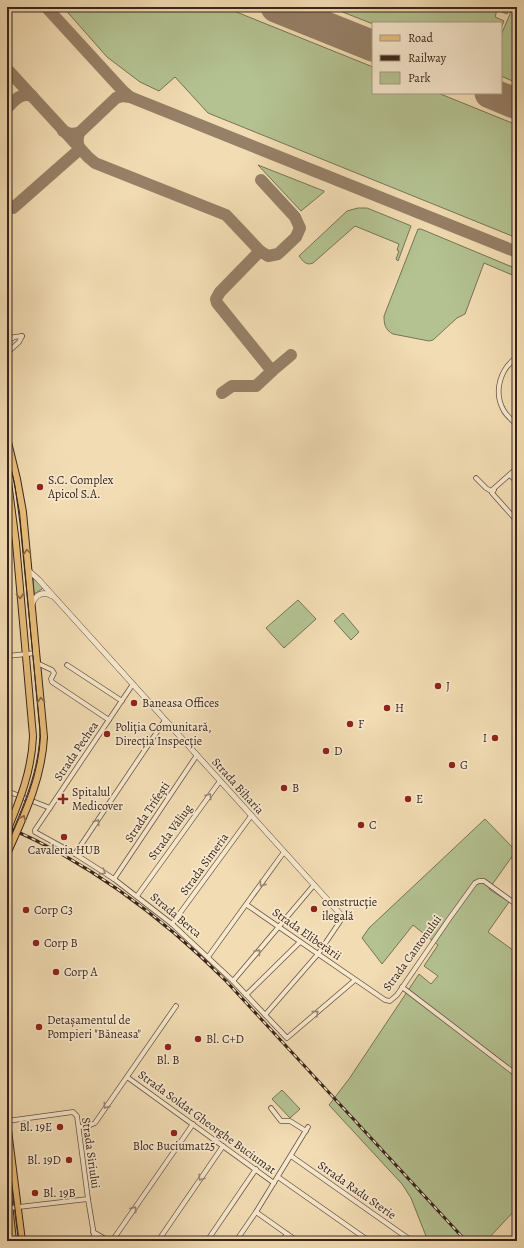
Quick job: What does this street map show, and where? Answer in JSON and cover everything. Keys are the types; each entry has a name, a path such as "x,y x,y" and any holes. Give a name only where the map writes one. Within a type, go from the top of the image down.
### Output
{"main road":[{"path":"7,438 15,469 23,512 44,737 41,765 35,788 7,854"},
{"path":"7,474 16,543 34,736 27,777 7,831"},
{"path":"7,1122 22,1241"},
{"path":"7,1186 14,1241"}],"street":[{"path":"7,342 14,336 22,336 19,342 7,353"},
{"path":"517,357 512,360 503,372 499,392 500,401 504,411 517,425"},
{"path":"517,468 492,493 517,520"},
{"path":"510,474 517,482"},
{"path":"476,478 489,490 494,490"},
{"name":"Strada Biharia","path":"29,571 35,575 55,597 343,918"},
{"path":"32,604 35,597 42,593 48,593 55,597"},
{"path":"7,656 36,653"},
{"path":"37,663 52,670 54,673 51,679 52,682 109,720"},
{"path":"67,664 122,701"},
{"name":"Strada Pechea","path":"35,830 133,684"},
{"path":"75,854 165,720"},
{"name":"Strada Trifești","path":"114,879 197,755"},
{"name":"Strada Văliug","path":"137,896 220,781"},
{"path":"7,791 50,808"},
{"name":"Strada Simeria","path":"172,924 251,816"},
{"name":"Strada Berca","path":"35,830 37,833 75,854 114,879 172,924 233,981 287,1038 355,980"},
{"path":"208,957 284,852"},
{"name":"Strada Cantonului","path":"355,980 385,1000 390,1001 394,999 471,889 479,881 484,881 517,905"},
{"path":"233,981 314,885"},
{"name":"Strada Eliberării","path":"247,905 355,980"},
{"path":"265,1015 318,954 343,918"},
{"path":"246,995 300,942"},
{"path":"402,987 517,1075"},
{"path":"79,1127 88,1126 95,1123 176,1006"},
{"name":"Strada Soldat Gheorghe Buciumat","path":"128,1077 274,1183"},
{"path":"236,1241 256,1212 307,1129 290,1121 281,1121 271,1108"},
{"name":"Strada Siriului","path":"7,1122 73,1112 77,1116 94,1241"},
{"path":"93,1232 110,1241 193,1124"},
{"path":"158,1241 223,1146"},
{"name":"Strada Radu Sterie","path":"291,1156 412,1241"},
{"path":"207,1241 256,1169"},
{"path":"278,1177 369,1241"},
{"path":"10,1208 88,1199"},
{"path":"256,1212 297,1241"},
{"path":"282,1241 287,1234"}],"green space":[{"path":"63,7 224,7 372,67 372,94 440,94 517,125 517,238 208,113 175,77 159,91 140,82 107,57"},
{"path":"330,7 511,7 507,14 497,10 495,17 504,21 502,26 502,22 372,22 372,24"},
{"path":"513,7 517,7 517,83 502,76 502,33"},
{"path":"258,165 324,191 324,192 301,211"},
{"path":"358,208 367,208 411,226 398,261 396,259 399,251 397,250 399,244 355,226 313,263 308,264 303,261 299,256 347,211"},
{"path":"418,229 517,269 517,277 484,263 465,314 457,318 433,340 429,341 393,334 387,329 384,322 384,316"},
{"path":"33,578 35,578 43,587 34,594"},
{"path":"298,600 316,619 284,648 266,628"},
{"path":"343,613 359,632 351,640 334,621"},
{"path":"485,819 516,851 489,889 509,902 488,932 517,953 517,1208 486,1241 428,1241 411,1198 402,1184 329,1105 349,1079 419,974 431,984 438,976 424,966 438,945 413,925 382,964 362,938 369,928"},
{"path":"282,1090 300,1109 290,1118 272,1099"}],"taxiway":[{"path":"46,7 130,97 517,252"},
{"path":"7,69 95,163 226,215 260,251 268,256 278,254 296,237 300,228 295,217 261,180"},
{"path":"7,108 21,96 32,96"},
{"path":"79,133 116,98 122,96 130,97"},
{"path":"13,208 80,149 78,145 79,133 71,134 63,131"},
{"path":"260,251 220,292 216,299 217,303 272,371 291,355"},
{"path":"222,393 232,386 256,386 272,371"}],"runway":[{"path":"276,7 372,46"},
{"path":"492,94 517,104"}],"tram line":[{"path":"7,449 15,486 20,523 40,729 37,759 30,788 7,844"},
{"path":"7,1144 19,1241"}],"railway":[{"path":"7,827 38,841 96,875 150,914 202,957 226,981 466,1241"}],"place":[{"name":"S.C. Complex Apicol S.A.","path":"40,487"},
{"name":"J","path":"438,686"},
{"name":"Baneasa Offices","path":"134,703"},
{"name":"H","path":"387,708"},
{"name":"F","path":"350,724"},
{"name":"Poliția Comunitară, Direcția Inspecție","path":"107,734"},
{"name":"I","path":"495,738"},
{"name":"D","path":"326,751"},
{"name":"G","path":"452,765"},
{"name":"B","path":"284,788"},
{"name":"Spitalul Medicover","path":"63,799"},
{"name":"E","path":"408,799"},
{"name":"C","path":"361,825"},
{"name":"Cavaleria HUB","path":"64,837"},
{"name":"construcție ilegală","path":"314,909"},
{"name":"Corp C3","path":"26,910"},
{"name":"Corp B","path":"36,943"},
{"name":"Corp A","path":"56,972"},
{"name":"Detașamentul de Pompieri \"Băneasa\"","path":"39,1027"},
{"name":"Bl. C+D","path":"198,1039"},
{"name":"Bl. B","path":"168,1047"},
{"name":"Bl. 19E","path":"60,1127"},
{"name":"Bloc Buciumat25","path":"174,1133"},
{"name":"Bl. 19D","path":"69,1160"},
{"name":"Bl. 19B","path":"35,1193"}]}
